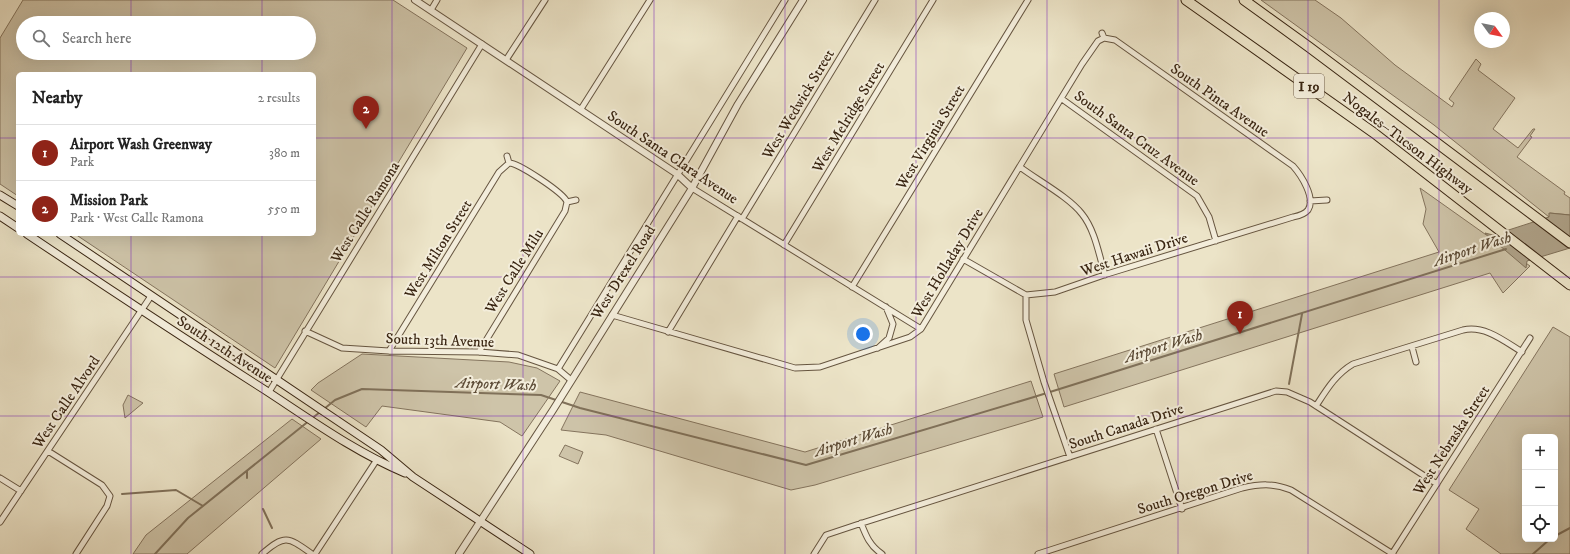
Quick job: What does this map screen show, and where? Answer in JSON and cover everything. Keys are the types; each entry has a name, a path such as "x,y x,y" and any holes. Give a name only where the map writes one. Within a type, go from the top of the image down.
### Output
{"highway":[{"name":"Nogales–Tucson Highway","path":"1186,0 1374,133 1570,285"},
{"name":"Nogales–Tucson Highway","path":"1244,0 1570,243"}],"main road":[{"path":"0,195 16,205"},
{"path":"0,216 16,227"},
{"name":"South 12th Avenue","path":"30,236 141,311 269,392 322,428 376,461 413,477"},
{"name":"South 12th Avenue","path":"63,236 381,450 413,477 530,554"}],"street":[{"name":"South Santa Clara Avenue","path":"415,0 677,174 692,188 921,329"},
{"path":"430,10 437,0"},
{"path":"506,60 545,0"},
{"path":"580,109 650,0"},
{"name":"West Drexel Road","path":"558,369 785,0"},
{"name":"West Drexel Road","path":"459,554 566,390 692,188 738,104 803,0"},
{"name":"West Wedwick Street","path":"668,332 875,0"},
{"name":"West Melridge Street","path":"784,246 933,0"},
{"name":"West Virginia Street","path":"852,287 1028,0"},
{"name":"West Holladay Drive","path":"612,315 795,368 820,367 904,340 921,329 1094,45 1103,36"},
{"name":"South Pinta Avenue","path":"1103,36 1115,40 1293,166 1306,189 1310,202"},
{"name":"West Calle Ramona","path":"269,392 482,44"},
{"name":"South Santa Cruz Avenue","path":"1062,99 1197,196 1209,217 1216,241"},
{"path":"507,156 509,163 515,164 561,194 567,202 576,200"},
{"name":"West Milton Street","path":"389,351 499,172 509,163"},
{"path":"1020,167 1073,205 1082,214 1094,236 1105,275"},
{"path":"1310,202 1327,200"},
{"name":"West Calle Milu","path":"478,352 565,211 567,202"},
{"name":"West Hawaii Drive","path":"1026,295 1055,292 1105,275 1302,215 1307,210 1310,202"},
{"path":"963,259 1026,295 1026,320 1044,382 1070,457"},
{"name":"West Calle Alvord","path":"0,522 151,296"},
{"path":"878,349 889,338 893,324 885,306"},
{"path":"1316,406 1335,379 1348,367 1362,361 1412,347 1463,330 1478,329 1494,335 1522,352"},
{"name":"South 13th Avenue","path":"305,331 342,348 389,351 478,352 518,356 558,369 571,380"},
{"name":"West Nebraska Street","path":"1393,554 1530,338"},
{"path":"1412,347 1416,362"},
{"name":"South Canada Drive","path":"814,554 826,535 860,523 1276,391 1287,392 1316,406 1437,484"},
{"path":"1156,429 1182,508"},
{"path":"48,450 102,486 112,496 76,554"},
{"path":"315,554 376,461"},
{"path":"0,478 21,491"},
{"name":"South Oregon Drive","path":"1038,554 1242,488 1259,484 1274,484 1292,490 1393,554"},
{"path":"860,523 868,540 876,550 882,554"},
{"path":"262,554 278,541 284,540 296,543 312,554"}],"shaded area":[{"path":"23,0 393,0 467,48 275,368 78,236 316,236 316,72 16,72 16,195 0,184 0,38"},
{"path":"1261,0 1315,0 1341,18 1395,65 1452,107 1454,103 1449,99 1476,59 1481,64 1478,70 1515,98 1493,129 1518,148 1533,129 1535,129 1530,136 1532,137 1517,157 1565,192 1564,194 1570,198 1570,215 1550,213 1549,217 1434,125"},
{"path":"1420,188 1530,266 1503,293 1490,273 1064,407 1054,374 1439,252 1423,224 1426,209"},
{"path":"1549,213 1570,215 1570,248 1527,261 1526,268 1485,233 1493,235 1549,217"},
{"path":"1553,327 1570,337 1570,554 1501,554 1466,529 1479,509 1449,490"},
{"path":"362,354 509,362 537,368 560,381 522,436 500,422 382,406 366,427 311,390 318,383"},
{"path":"1031,381 1043,417 815,485 791,490 606,435 561,430 580,392 805,452"},
{"path":"128,395 143,403 125,418 123,405"},
{"path":"292,419 321,439 187,554 133,554 146,535"},
{"path":"565,445 583,452 578,464 559,456"}],"waterway":[{"name":"Airport Wash","path":"324,409 335,400 362,389 541,395 580,408 806,465 1034,397 1506,249"},
{"path":"1289,384 1302,314"},
{"name":"Airport Wash","path":"155,554 188,518 320,412"},
{"name":"Airport Wash","path":"247,471 247,478"},
{"path":"122,494 176,490 203,506"},
{"path":"263,509 272,528"},
{"path":"1558,534 1570,528"},
{"path":"1533,554 1547,542"}],"place":[{"name":"Mission Park","path":"366,129"},
{"name":"Airport Wash Greenway","path":"1240,334"}]}
